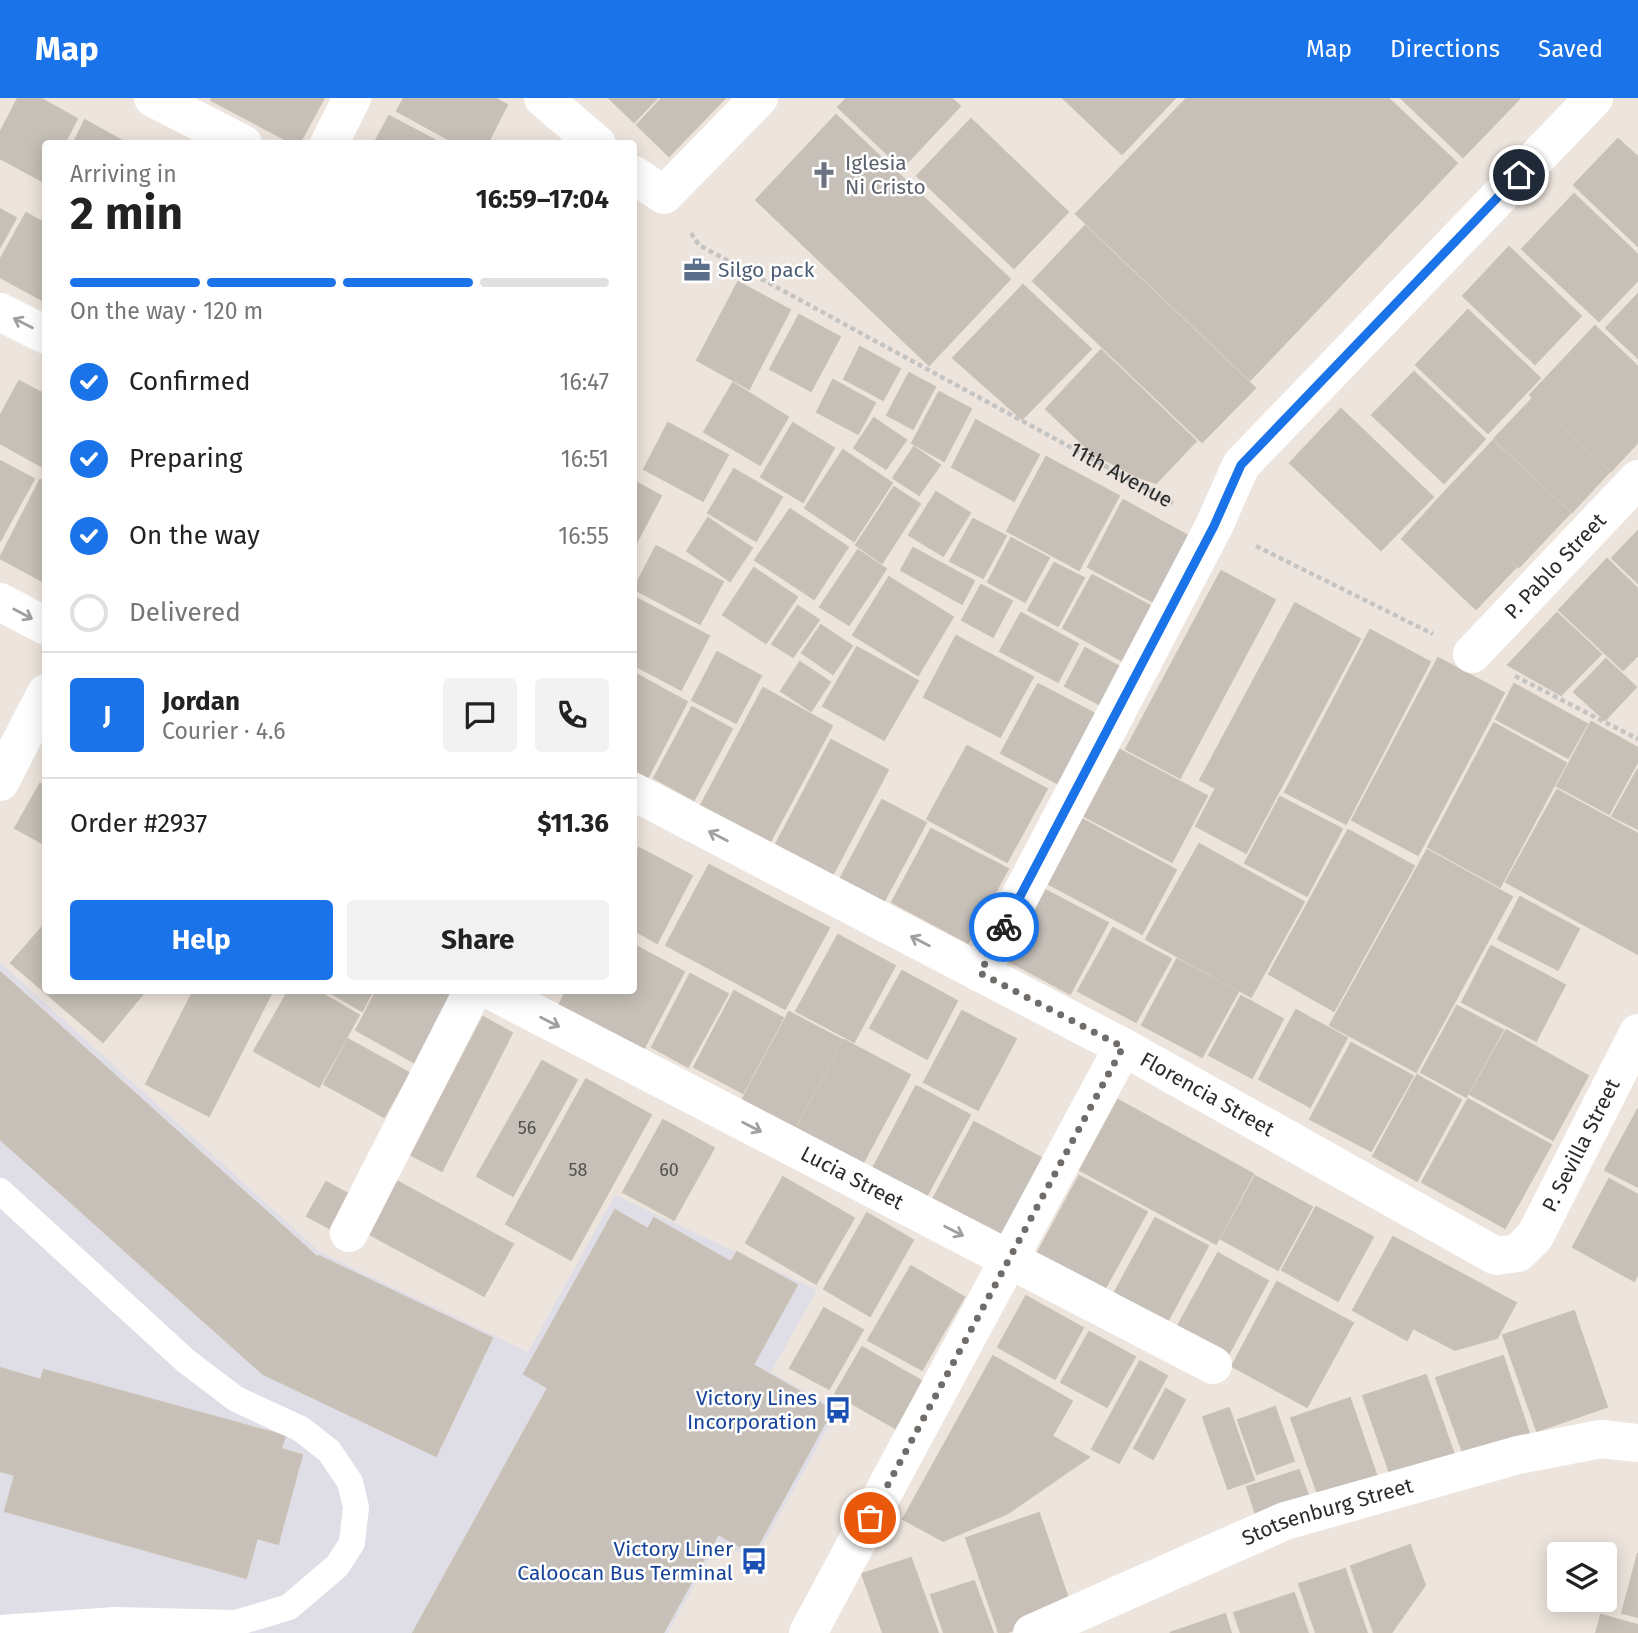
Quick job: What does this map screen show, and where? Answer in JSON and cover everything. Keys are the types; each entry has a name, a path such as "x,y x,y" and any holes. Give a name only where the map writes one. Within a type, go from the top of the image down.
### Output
{"street":[{"path":"153,98 235,140"},
{"path":"331,140 352,98"},
{"path":"543,98 592,140"},
{"path":"649,185 759,98"},
{"path":"980,973 1214,526 1241,465 1594,98"},
{"path":"0,312 42,333"},
{"name":"P. Pablo Street","path":"1472,654 1638,479"},
{"path":"0,602 42,624"},
{"path":"0,782 32,754 42,710"},
{"name":"Florencia Street","path":"637,794 1123,1047 1496,1256 1518,1253"},
{"path":"349,1233 471,994"},
{"name":"Lucia Street","path":"498,994 1213,1365"},
{"name":"P. Sevilla Street","path":"1518,1253 1535,1236 1636,1045"},
{"path":"808,1633 1123,1047"},
{"name":"Stotsenburg Street","path":"1032,1633 1285,1521 1518,1454 1601,1439 1638,1443"}],"lane":[{"path":"0,1191 186,1361 236,1399 301,1429 329,1451 350,1482 356,1507 352,1543 337,1566 289,1607 236,1623 115,1620 0,1628"}],"path":[{"name":"11th Avenue","path":"649,185 699,244 1214,526 1638,739"}],"shaded area":[{"path":"0,962 320,1252 528,1352 615,1195 817,1290 771,1372 838,1410 754,1561 719,1541 668,1633 0,1633"}],"building":[{"path":"18,98 40,98 77,119 66,140 42,140 42,181 0,158 0,133"},
{"path":"324,98 301,140 286,140 211,100"},
{"path":"404,98 495,98 507,105 489,140 450,140 397,111"},
{"path":"609,98 657,98 634,122"},
{"path":"662,98 725,98 669,156 637,125"},
{"path":"847,98 951,98 960,106 902,168 838,107"},
{"path":"1063,98 1175,98 1122,154"},
{"path":"1187,98 1388,98 1457,163 1250,380 1076,214"},
{"path":"1401,98 1519,98 1519,99 1463,157"},
{"path":"836,115 1010,279 929,365 756,200"},
{"path":"389,116 434,140 376,140"},
{"path":"971,119 1068,212 1014,268 917,176"},
{"path":"85,120 121,140 75,140"},
{"path":"1618,139 1638,157 1638,246 1574,185"},
{"path":"1574,194 1638,255 1638,280 1599,321 1522,249"},
{"path":"0,209 16,218 0,247"},
{"path":"26,213 42,222 42,300 0,277 0,260"},
{"path":"1085,226 1255,388 1202,442 1033,281"},
{"path":"1509,247 1581,316 1535,364 1463,296"},
{"path":"738,282 790,310 749,389 697,360"},
{"path":"1023,285 1091,349 1022,419 953,358"},
{"path":"1638,294 1638,358 1606,328"},
{"path":"1468,310 1540,378 1488,433 1416,365"},
{"path":"799,315 840,337 811,391 770,369"},
{"path":"1595,326 1638,367 1638,442 1611,471 1530,395"},
{"path":"860,347 900,369 883,400 844,379"},
{"path":"1101,350 1196,441 1156,483 1136,476 1092,453 1046,409"},
{"path":"1414,372 1485,439 1444,483 1372,415"},
{"path":"909,373 935,387 913,429 887,415"},
{"path":"833,380 875,403 858,434 817,412"},
{"path":"19,381 42,393 41,466 0,443 0,416"},
{"path":"733,383 788,417 760,465 704,432"},
{"path":"939,392 971,409 944,461 912,443"},
{"path":"1532,399 1609,472 1572,512 1494,439"},
{"path":"1341,409 1433,497 1381,550 1290,463"},
{"path":"874,418 906,440 886,469 854,448"},
{"path":"976,420 1039,455 1014,501 952,467"},
{"path":"668,423 728,455 703,501 644,469"},
{"path":"793,423 834,448 803,502 761,477"},
{"path":"1493,441 1570,513 1519,567 1442,495"},
{"path":"914,447 940,465 919,495 893,478"},
{"path":"843,450 892,483 854,541 805,508"},
{"path":"1046,457 1119,496 1079,570 1007,531"},
{"path":"0,461 34,479 0,541"},
{"path":"734,469 782,497 756,541 708,513"},
{"path":"40,480 42,481 42,581 0,558"},
{"path":"637,483 661,496 637,541"},
{"path":"894,487 920,504 882,563 856,545"},
{"path":"936,492 970,513 943,556 909,535"},
{"path":"1441,496 1516,567 1476,609 1402,539"},
{"path":"1123,500 1190,537 1155,603 1088,567"},
{"path":"790,509 848,547 814,599 755,560"},
{"path":"708,518 752,548 730,581 687,551"},
{"path":"973,519 1006,536 983,578 950,561"},
{"path":"1638,531 1638,583 1612,558"},
{"path":"1011,538 1049,558 1025,602 988,582"},
{"path":"656,546 723,582 700,624 637,591 637,583"},
{"path":"913,548 974,581 962,604 901,570"},
{"path":"858,550 886,569 849,625 820,607"},
{"path":"1607,559 1638,589 1638,655 1623,670 1559,610"},
{"path":"1054,563 1084,578 1058,626 1028,610"},
{"path":"754,568 797,597 766,643 723,615"},
{"path":"1221,571 1275,600 1180,778 1126,749"},
{"path":"1092,575 1158,610 1128,664 1063,628"},
{"path":"889,577 953,617 918,675 853,635"},
{"path":"981,585 1012,601 993,637 962,620"},
{"path":"637,599 709,636 681,690 637,667"},
{"path":"1295,603 1360,639 1246,853 1196,826 1216,788 1200,780"},
{"path":"798,606 819,620 793,657 772,644"},
{"path":"1021,613 1078,644 1058,682 1000,651"},
{"path":"1557,613 1601,654 1561,695 1508,665"},
{"path":"821,625 852,646 833,674 802,653"},
{"path":"1370,630 1430,662 1346,824 1285,792"},
{"path":"956,636 1033,677 1000,737 924,697"},
{"path":"857,647 918,681 884,740 823,706"},
{"path":"1085,648 1127,671 1106,708 1065,686"},
{"path":"717,652 761,676 736,723 692,700"},
{"path":"1438,658 1504,693 1418,855 1352,820"},
{"path":"1606,659 1636,687 1605,720 1574,692"},
{"path":"800,662 830,682 811,711 781,691"},
{"path":"637,675 687,702 648,777 637,771"},
{"path":"1038,684 1101,717 1064,787 1001,753"},
{"path":"1514,684 1587,724 1568,758 1496,719"},
{"path":"763,688 832,726 770,842 701,805"},
{"path":"692,707 732,729 694,800 654,778"},
{"path":"1591,722 1638,748 1638,761 1609,814 1557,786"},
{"path":"1494,723 1566,763 1500,887 1428,847"},
{"path":"831,740 888,770 833,874 776,844"},
{"path":"967,746 1047,789 1007,862 927,819"},
{"path":"1120,750 1207,796 1172,862 1084,816"},
{"path":"1638,769 1638,829 1612,816"},
{"path":"40,784 42,785 42,843 15,828"},
{"path":"1557,790 1638,834 1638,954 1506,882"},
{"path":"1280,797 1342,829 1307,896 1245,863"},
{"path":"882,800 926,823 883,903 840,879"},
{"path":"1080,818 1176,870 1142,934 1045,882"},
{"path":"931,829 1008,869 968,943 892,902"},
{"path":"1348,830 1414,866 1334,1011 1269,974"},
{"path":"1199,844 1304,902 1251,997 1146,939"},
{"path":"639,848 692,876 657,943 637,932"},
{"path":"1427,850 1512,897 1416,1072 1330,1025"},
{"path":"709,865 829,928 785,1009 666,945"},
{"path":"1045,890 1108,923 1070,994 1007,960"},
{"path":"1520,897 1579,929 1558,970 1498,939"},
{"path":"42,928 42,990 11,963"},
{"path":"1113,928 1171,959 1136,1022 1078,991"},
{"path":"838,935 895,966 854,1042 796,1011"},
{"path":"1491,946 1565,985 1536,1041 1462,1002"},
{"path":"637,947 684,972 642,1052 558,1007 565,994 637,994"},
{"path":"1177,959 1238,992 1202,1057 1142,1025"},
{"path":"902,971 957,1001 927,1059 870,1028"},
{"path":"0,972 318,1258 319,1256 492,1338 436,1456 263,1374 0,1139"},
{"path":"690,974 728,994 688,1067 652,1047"},
{"path":"734,991 783,1018 743,1093 694,1067"},
{"path":"47,994 143,994 103,1042"},
{"path":"192,994 271,994 209,1116 146,1084"},
{"path":"287,994 323,994 359,1015 319,1087 254,1051"},
{"path":"333,994 371,994 362,1011"},
{"path":"375,994 447,994 452,997 415,1063 356,1030"},
{"path":"1241,996 1283,1019 1252,1078 1209,1055"},
{"path":"1457,1006 1503,1030 1466,1097 1421,1072"},
{"path":"1296,1010 1347,1038 1310,1107 1259,1079"},
{"path":"962,1011 1016,1039 978,1110 924,1082"},
{"path":"789,1012 842,1040 794,1129 742,1100"},
{"path":"483,1017 512,1033 442,1171 411,1155"},
{"path":"1506,1030 1588,1076 1553,1140 1470,1094"},
{"path":"348,1039 409,1073 384,1117 324,1084"},
{"path":"844,1040 910,1075 857,1174 791,1139"},
{"path":"1351,1043 1413,1076 1371,1151 1310,1119"},
{"path":"542,1061 577,1080 513,1196 477,1176"},
{"path":"1417,1075 1461,1100 1417,1181 1373,1156"},
{"path":"586,1079 651,1115 571,1260 506,1224"},
{"path":"916,1086 970,1115 925,1199 872,1170"},
{"path":"1468,1099 1551,1145 1505,1228 1422,1182"},
{"path":"1118,1100 1253,1174 1216,1244 1080,1170"},
{"path":"1638,1109 1638,1187 1605,1170"},
{"path":"663,1120 714,1148 674,1220 623,1192"},
{"path":"974,1122 1047,1161 1006,1239 933,1199"},
{"path":"1079,1176 1147,1212 1098,1301 1031,1265"},
{"path":"1255,1176 1312,1207 1278,1270 1221,1239"},
{"path":"389,1177 513,1244 484,1296 360,1229"},
{"path":"783,1177 854,1218 816,1284 746,1243"},
{"path":"1609,1179 1638,1195 1638,1274 1634,1281 1573,1247"},
{"path":"326,1182 348,1194 329,1228 307,1216"},
{"path":"1316,1207 1373,1237 1338,1301 1282,1270"},
{"path":"615,1210 648,1229 654,1218 731,1262 737,1252 797,1285 753,1365 832,1410 753,1554 718,1534 663,1633 413,1633 548,1388 524,1374"},
{"path":"867,1213 913,1240 870,1316 824,1289"},
{"path":"1155,1218 1208,1246 1164,1328 1111,1299"},
{"path":"1393,1237 1516,1303 1497,1338 1455,1350 1413,1328 1407,1340 1353,1310"},
{"path":"1218,1253 1268,1281 1227,1357 1176,1329"},
{"path":"911,1266 964,1297 922,1370 868,1340"},
{"path":"1277,1282 1353,1323 1307,1407 1232,1366"},
{"path":"1026,1296 1083,1328 1055,1379 998,1347"},
{"path":"824,1308 863,1330 829,1389 790,1368"},
{"path":"1574,1311 1607,1407 1537,1431 1503,1335"},
{"path":"1089,1332 1135,1357 1107,1407 1061,1382"},
{"path":"862,1347 922,1381 895,1428 835,1394"},
{"path":"993,1356 1072,1401 1052,1436 1089,1457 1008,1513 943,1541 903,1519"},
{"path":"1503,1356 1530,1436 1465,1458 1436,1378"},
{"path":"1140,1361 1167,1376 1119,1463 1092,1449"},
{"path":"0,1368 41,1380 44,1370 285,1436 281,1449 302,1455 278,1544 257,1538 246,1578 5,1511 15,1475 0,1471"},
{"path":"1426,1375 1456,1460 1393,1482 1363,1396"},
{"path":"1166,1389 1185,1400 1153,1459 1134,1448"},
{"path":"1350,1398 1378,1480 1320,1500 1291,1418"},
{"path":"1275,1407 1294,1461 1257,1474 1238,1420"},
{"path":"1229,1408 1254,1480 1228,1489 1203,1417"},
{"path":"1299,1470 1311,1503 1258,1521 1247,1487"},
{"path":"1039,1513 1072,1610 999,1633 966,1538"},
{"path":"1410,1545 1425,1585 1391,1633 1374,1633 1351,1566"},
{"path":"1638,1553 1638,1617 1622,1613"},
{"path":"911,1558 938,1633 883,1633 862,1574"},
{"path":"1345,1569 1367,1633 1316,1633 1299,1584"},
{"path":"974,1581 993,1633 944,1633 931,1595"},
{"path":"1294,1593 1308,1633 1241,1633 1234,1613"},
{"path":"1225,1614 1231,1633 1170,1633"},
{"path":"1601,1615 1638,1625 1638,1633 1596,1633"}],"way so far":[{"path":"870,1518 1123,1047 980,973 1004,927"}],"place":[{"name":"Iglesia Ni Cristo","path":"824,175"},
{"name":"Silgo pack","path":"697,270"},
{"name":"Victory Lines Incorporation","path":"838,1410"},
{"name":"Victory Liner Caloocan Bus Terminal","path":"754,1561"}],"route":[{"path":"1004,927 1214,526 1241,465 1519,175"}]}
